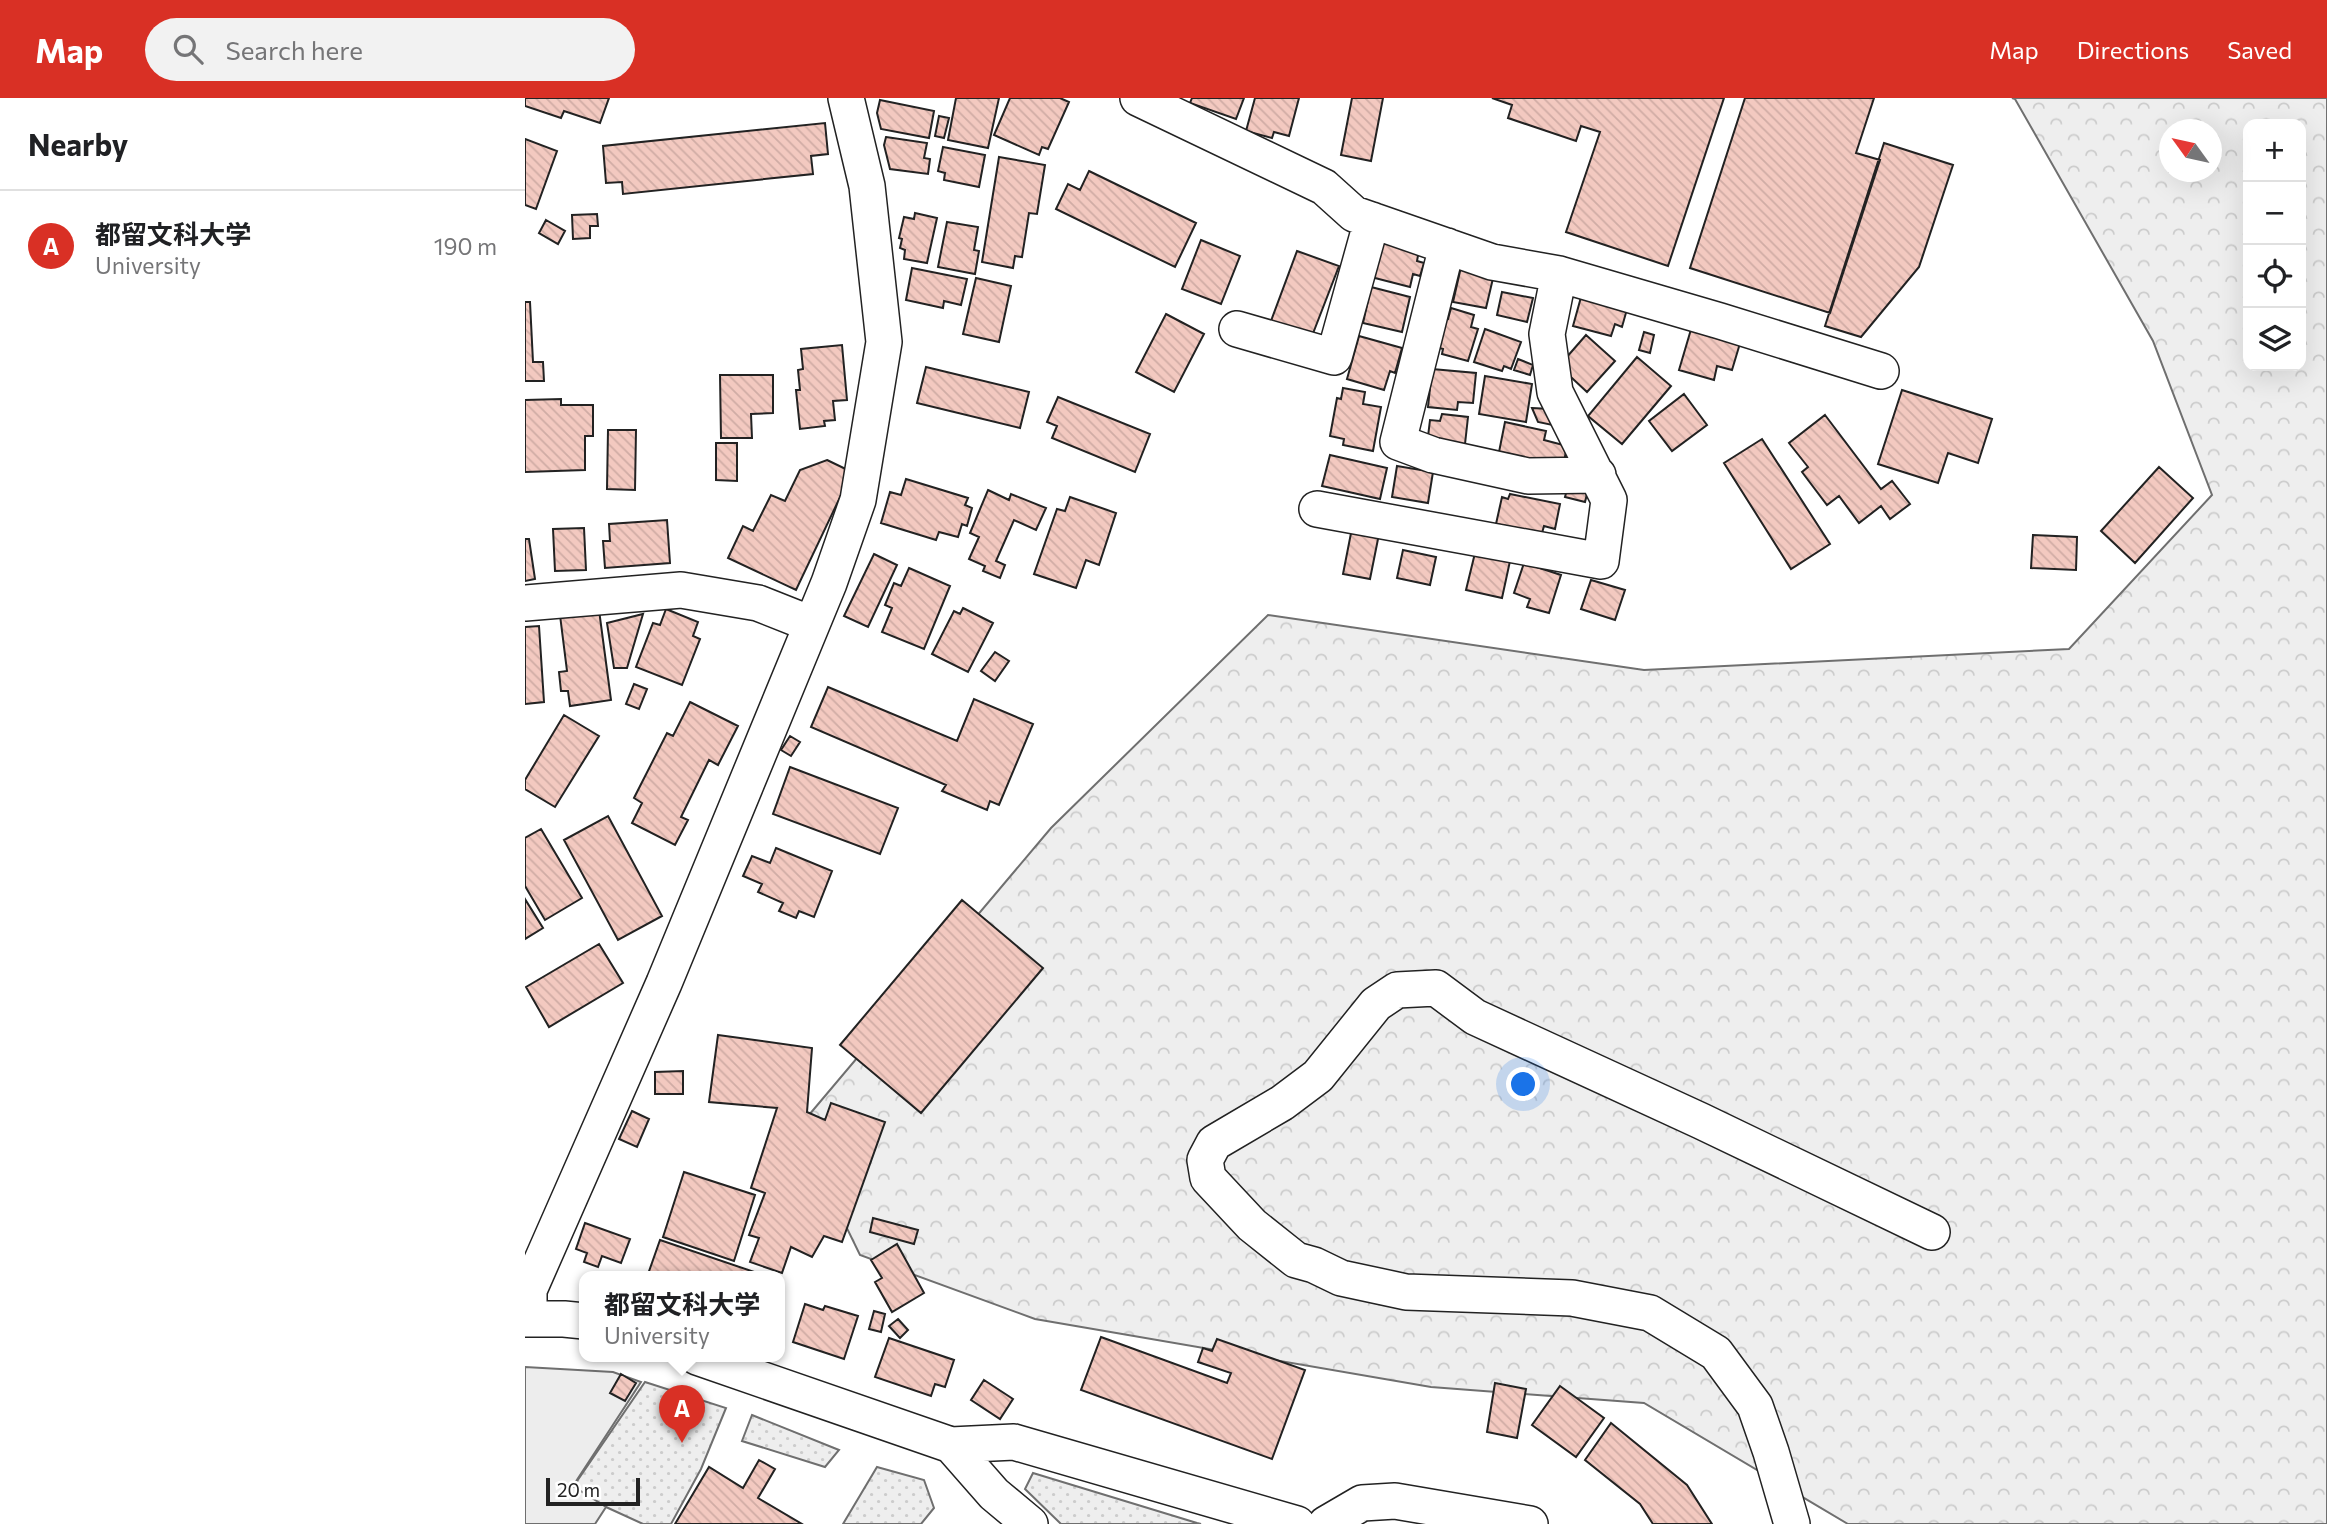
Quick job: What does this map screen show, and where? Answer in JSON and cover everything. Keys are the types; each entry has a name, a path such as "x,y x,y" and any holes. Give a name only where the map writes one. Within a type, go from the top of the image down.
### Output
{"street":[{"path":"579,1320 527,1319 529,1290 664,983 829,583 858,500 884,342 867,186 846,98"},
{"path":"1138,98 1324,187 1354,214 1492,262 1559,274 1881,371"},
{"path":"1237,329 1334,357 1372,220"},
{"path":"1447,246 1398,442 1433,455 1528,476 1598,475"},
{"path":"1317,509 1601,561 1609,500 1555,392 1547,334 1559,274"},
{"path":"525,603 681,590 758,603 811,624"},
{"path":"1792,1524 1755,1406 1716,1353 1650,1313 1571,1298 1406,1292 1341,1278 1296,1260 1252,1225 1208,1178 1205,1160 1214,1143 1282,1104 1318,1076 1376,1004 1397,990 1436,988 1475,1017 1701,1121 1932,1232"},
{"path":"711,1362 951,1445 1014,1442 1297,1524"},
{"path":"951,1445 994,1494 1030,1524"},
{"path":"1326,1524 1361,1503 1395,1501 1529,1524"}],"green space":[{"path":"2012,98 2327,98 2327,1524 1848,1524 1644,1403 1431,1387 1035,1319 860,1255 798,1128 1051,828 1268,615 1644,670 2069,649 2212,495 2153,341"},
{"path":"645,1382 726,1408 701,1469 671,1524 643,1524 606,1507 573,1487"},
{"path":"752,1415 839,1450 825,1467 742,1441"},
{"path":"877,1467 924,1480 934,1508 921,1524 843,1524"},
{"path":"1033,1473 1201,1524 1061,1524 1025,1489"}],"shaded area":[{"path":"525,1367 613,1372 641,1382 573,1486 606,1507 595,1524 525,1524"}],"building":[{"path":"525,98 609,98 600,123 564,111 561,118 525,106"},
{"path":"956,98 999,98 988,148 948,140"},
{"path":"1010,98 1060,98 1069,102 1048,149 1042,147 1039,155 994,135"},
{"path":"1192,98 1244,98 1236,119 1190,103"},
{"path":"1255,98 1299,98 1289,136 1274,132 1272,138 1246,131"},
{"path":"1352,98 1383,98 1371,161 1341,155"},
{"path":"1492,98 1724,98 1668,266 1566,232 1600,132 1581,126 1576,141 1508,118 1512,105"},
{"path":"1745,98 1874,98 1856,153 1880,160 1830,313 1690,268"},
{"path":"880,100 934,111 929,138 881,129 877,113"},
{"path":"939,116 949,118 944,138 935,136"},
{"path":"825,123 828,154 811,156 813,174 623,194 622,182 606,183 603,146"},
{"path":"886,137 927,143 924,158 930,159 928,174 890,169 884,145"},
{"path":"525,139 557,151 536,209 525,205"},
{"path":"1884,143 1953,165 1919,267 1861,337 1825,326"},
{"path":"943,147 985,155 979,187 944,180 945,173 938,171"},
{"path":"999,157 1045,165 1037,214 1029,213 1022,257 1015,256 1013,268 982,262"},
{"path":"1089,171 1196,223 1175,267 1056,209 1068,184 1080,190"},
{"path":"915,213 937,218 927,263 904,259 905,250 900,248 902,239 899,238 904,217 914,219"},
{"path":"597,214 598,226 590,226 590,238 573,239 572,215"},
{"path":"546,220 565,231 558,244 539,233"},
{"path":"947,222 978,227 974,250 979,251 975,274 938,267"},
{"path":"1201,240 1240,256 1221,304 1182,289"},
{"path":"1381,240 1419,250 1417,261 1424,263 1420,276 1413,274 1410,287 1371,277"},
{"path":"1297,251 1339,266 1312,336 1271,321"},
{"path":"1461,267 1494,274 1486,308 1453,302"},
{"path":"912,268 967,279 961,305 944,301 943,308 906,300"},
{"path":"976,278 1011,286 999,342 963,334"},
{"path":"1371,287 1410,297 1402,332 1363,323"},
{"path":"1583,290 1629,302 1622,327 1615,324 1611,336 1573,326"},
{"path":"1502,292 1533,298 1527,322 1497,315"},
{"path":"525,302 530,302 533,362 543,362 544,381 525,381"},
{"path":"1451,308 1474,315 1471,327 1478,329 1468,361 1442,354 1443,349 1432,346 1440,317 1448,319"},
{"path":"1166,314 1204,334 1174,392 1136,372"},
{"path":"1692,326 1741,340 1732,370 1717,366 1714,380 1679,370"},
{"path":"1485,329 1521,342 1511,369 1504,366 1502,371 1474,362"},
{"path":"1644,332 1654,335 1650,353 1639,350"},
{"path":"1586,335 1615,361 1587,392 1559,366"},
{"path":"1359,336 1402,348 1395,373 1390,371 1384,390 1347,379"},
{"path":"842,345 847,400 833,401 835,420 824,421 825,426 800,429 796,390 800,390 798,370 803,369 801,349"},
{"path":"1637,357 1671,386 1622,444 1588,416"},
{"path":"1518,359 1533,365 1530,375 1514,370"},
{"path":"926,367 1029,392 1020,428 917,403"},
{"path":"1432,369 1476,373 1473,403 1458,402 1457,410 1428,407"},
{"path":"720,375 773,375 773,413 751,414 752,438 721,438"},
{"path":"1485,376 1532,384 1526,422 1479,414"},
{"path":"1343,388 1365,392 1363,404 1381,407 1373,451 1343,445 1344,439 1330,436 1337,398 1341,399"},
{"path":"1902,390 1992,419 1978,463 1948,453 1938,483 1878,464"},
{"path":"1684,394 1707,425 1672,451 1649,421"},
{"path":"1058,397 1150,434 1135,472 1052,438 1057,426 1047,422"},
{"path":"561,399 561,405 593,405 593,436 585,436 585,470 525,472 525,400"},
{"path":"1532,408 1550,409 1557,426 1538,422"},
{"path":"1442,414 1468,417 1464,453 1427,445 1430,420 1440,421"},
{"path":"1825,415 1881,489 1892,481 1910,504 1890,519 1881,506 1859,523 1839,496 1827,505 1802,472 1808,467 1789,443"},
{"path":"1505,422 1546,431 1544,440 1567,446 1563,467 1499,452"},
{"path":"608,430 636,430 635,490 607,489"},
{"path":"1762,439 1830,544 1791,569 1724,463"},
{"path":"716,443 737,443 737,481 716,480"},
{"path":"1330,455 1387,468 1380,499 1322,486"},
{"path":"827,460 852,472 796,590 728,558 743,526 753,531 771,495 785,501 800,470"},
{"path":"1397,466 1433,472 1428,503 1392,497"},
{"path":"2159,467 2193,498 2135,563 2101,531"},
{"path":"906,479 968,498 965,505 972,508 967,526 962,524 958,537 939,532 936,540 881,523 890,492 901,495"},
{"path":"1569,482 1589,486 1585,502 1565,497"},
{"path":"988,490 1009,500 1011,494 1046,508 1036,530 1014,520 996,561 1005,565 1000,578 983,571 985,566 969,559 979,537 970,533"},
{"path":"1510,494 1560,504 1555,529 1544,526 1542,533 1496,524 1502,497 1508,499"},
{"path":"1070,497 1116,513 1099,565 1086,560 1076,588 1034,574 1057,509 1065,511"},
{"path":"667,520 670,563 605,568 603,541 610,541 609,524"},
{"path":"584,528 586,570 555,571 553,529"},
{"path":"1352,528 1379,534 1370,579 1343,574"},
{"path":"2033,535 2077,537 2076,570 2031,568"},
{"path":"525,539 529,539 535,579 525,581"},
{"path":"1403,550 1436,557 1430,585 1397,578"},
{"path":"1475,553 1510,561 1502,598 1466,590"},
{"path":"874,554 897,565 868,627 844,616"},
{"path":"1524,563 1561,575 1549,613 1527,607 1530,599 1514,593"},
{"path":"909,568 950,586 924,649 882,632 892,608 885,605 894,583 901,586"},
{"path":"1591,580 1625,590 1615,620 1581,609"},
{"path":"963,608 993,623 968,672 932,654 954,611 960,614"},
{"path":"666,609 698,622 693,636 700,639 682,685 636,667 653,623 660,625"},
{"path":"599,610 611,700 570,706 568,691 561,691 559,672 567,671 560,615"},
{"path":"643,614 627,668 614,668 607,623"},
{"path":"539,626 544,702 525,704 525,627"},
{"path":"995,652 1009,661 995,681 981,671"},
{"path":"634,684 647,689 639,709 626,704"},
{"path":"828,687 957,741 974,699 1033,724 999,805 990,801 987,810 942,791 946,785 811,727"},
{"path":"690,702 738,726 718,765 709,760 681,817 688,820 675,845 632,823 642,803 634,798 667,733 673,736"},
{"path":"564,715 599,736 555,807 525,789 525,780"},
{"path":"790,736 800,742 791,756 781,750"},
{"path":"790,767 898,808 880,854 773,814"},
{"path":"608,816 662,916 618,940 564,840"},
{"path":"541,829 582,898 545,920 525,886 525,838"},
{"path":"776,848 832,871 814,917 799,911 796,918 779,911 783,903 758,892 762,884 743,876 752,856 770,863"},
{"path":"525,899 543,928 525,939"},
{"path":"962,900 1043,968 921,1113 840,1045"},
{"path":"599,944 623,983 549,1027 526,987"},
{"path":"718,1035 812,1048 807,1112 825,1120 831,1103 885,1122 842,1242 824,1236 812,1257 791,1247 783,1271 750,1262 759,1238 749,1235 765,1193 751,1188 777,1108 709,1102"},
{"path":"683,1071 683,1094 655,1094 655,1072"},
{"path":"632,1111 649,1119 637,1147 619,1139"},
{"path":"684,1172 755,1195 734,1261 663,1237"},
{"path":"873,1218 918,1230 914,1244 870,1232"},
{"path":"585,1223 630,1239 621,1263 602,1256 598,1267 584,1262 587,1253 576,1249"},
{"path":"660,1240 751,1271 649,1271"},
{"path":"897,1244 924,1293 892,1312 875,1282 882,1278 871,1260"},
{"path":"805,1304 823,1310 825,1306 858,1316 844,1359 793,1342"},
{"path":"874,1311 885,1314 881,1332 869,1329"},
{"path":"898,1319 908,1330 900,1338 889,1326"},
{"path":"1101,1337 1227,1383 1231,1373 1198,1362 1203,1348 1212,1351 1217,1339 1305,1370 1272,1459 1081,1390"},
{"path":"889,1338 954,1360 945,1387 935,1384 931,1396 875,1377"},
{"path":"621,1374 636,1383 625,1401 610,1393"},
{"path":"984,1380 1013,1399 1000,1419 971,1400"},
{"path":"1495,1383 1526,1389 1517,1438 1487,1432"},
{"path":"1560,1386 1604,1418 1576,1457 1532,1425"},
{"path":"1611,1423 1687,1485 1712,1524 1653,1524 1640,1504 1585,1460"},
{"path":"759,1460 775,1469 758,1498 802,1524 675,1524 709,1467 743,1488"}],"place":[{"name":"都留文科大学","path":"682,1443"}]}
